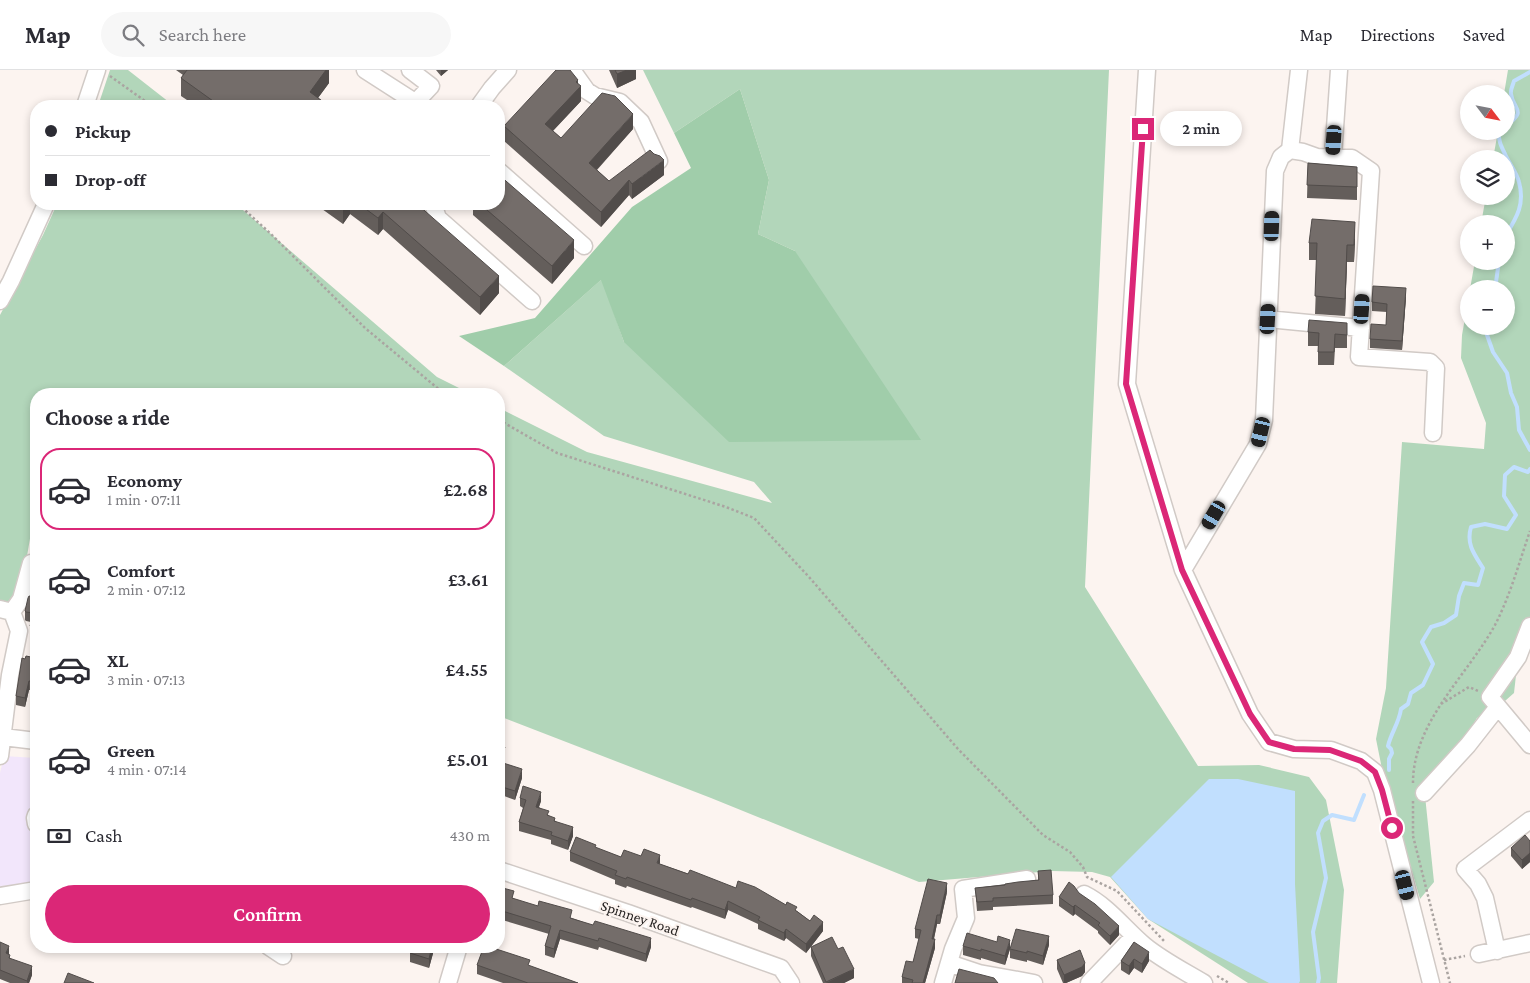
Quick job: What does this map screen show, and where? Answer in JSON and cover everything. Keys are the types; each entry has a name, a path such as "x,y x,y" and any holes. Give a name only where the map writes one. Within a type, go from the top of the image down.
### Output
{"street":[{"path":"365,70 410,100"},
{"path":"410,70 431,86 421,100"},
{"path":"483,100 508,70"},
{"path":"572,70 587,91 595,96 620,102 641,122 659,161"},
{"path":"1147,70 1126,384 1182,570 1250,714 1269,742 1294,749 1330,750 1361,761 1375,772 1382,790 1431,983"},
{"path":"1182,570 1258,444 1264,420 1275,171 1281,157 1290,150 1299,70"},
{"path":"1333,157 1339,70"},
{"path":"87,100 103,73"},
{"path":"1290,150 1317,157 1352,158 1371,170 1359,357 1430,362 1436,368 1433,433"},
{"path":"505,176 584,246"},
{"path":"0,301 43,210"},
{"path":"435,210 438,218 532,301"},
{"path":"1268,319 1361,328"},
{"path":"0,756 10,675 19,630 6,611 21,599 30,567"},
{"path":"1424,793 1468,745 1518,656 1530,626"},
{"path":"1493,703 1530,745"},
{"path":"3,736 30,740"},
{"path":"1498,951 1485,898 1478,884 1465,869 1530,820"},
{"name":"Spinney Road","path":"505,872 628,913 781,968 791,983"},
{"path":"943,983 953,949 966,918 963,888 1027,880"},
{"path":"0,896 30,891"},
{"path":"1084,894 1098,901 1145,946 1161,957 1208,978"},
{"path":"1089,983 1134,936"},
{"path":"1479,954 1524,945"},
{"path":"278,953 283,956"},
{"path":"451,982 457,953"},
{"path":"949,963 979,972 1034,983"}],"path":[{"path":"103,73 143,100"},
{"path":"245,210 365,328 437,388"},
{"path":"505,423 557,453 726,507 754,518 808,577 958,750 1043,835 1070,852 1084,867 1087,877 1117,891 1165,942"},
{"path":"1440,705 1470,687 1493,703"},
{"path":"1444,960 1479,954"},
{"path":"1208,978 1229,983"}],"shaded area":[{"path":"4,756 30,758 30,884 0,886 0,773"}],"green space":[{"path":"110,70 128,70 166,100 100,100"},
{"path":"643,70 1109,70 1085,587 1198,766 1259,765 1309,777 1326,800 1344,890 1337,983 1248,983 1148,919 1110,877 1092,872 1052,871 919,882 711,798 505,718 505,411 587,452 772,503 754,482 604,436 504,366 602,279 624,342 795,251 758,234 769,180 740,89 674,133"},
{"path":"1508,70 1530,70 1530,626 1518,657 1514,693 1497,708 1477,718 1463,741 1452,749 1424,786 1434,882 1420,899 1382,769 1376,739 1386,688 1402,442 1484,449 1486,423 1461,358 1462,335 1515,335 1515,280 1472,280 1473,270 1515,270 1515,215 1483,215 1484,205 1515,205 1515,150 1495,150 1496,140 1515,140 1515,85 1506,85"},
{"path":"740,89 769,180 758,234 795,251 921,440 729,442 624,342 601,280 504,366 459,336 535,318 632,207 691,168 674,133"},
{"path":"54,210 243,210 437,377 459,388 30,388 30,539 17,591 8,603 0,602 0,315"}],"water":[{"path":"1209,779 1238,779 1295,791 1295,884 1299,983 1269,983 1148,919 1111,877"}],"building":[{"path":"187,70 326,70 310,92 321,100 212,100 181,78"},
{"path":"556,70 570,70 578,80 576,82 581,86 545,124 561,138 602,93 615,96 633,114 589,163 609,181 650,150 664,160 632,184 629,180 601,212 505,125"},
{"path":"615,70 627,70 617,74"},
{"path":"1308,163 1357,167 1357,187 1307,185"},
{"path":"505,180 574,240 552,266 487,210 505,210"},
{"path":"367,210 424,210 499,276 480,297 383,212 378,218"},
{"path":"1312,219 1355,222 1354,245 1347,245 1345,299 1315,296 1317,243 1309,243"},
{"path":"1373,286 1406,288 1402,341 1370,339 1371,324 1386,325 1387,304 1372,302"},
{"path":"1309,320 1347,323 1347,335 1335,334 1334,352 1318,352 1319,333 1308,332"},
{"path":"30,596 30,612 25,611"},
{"path":"26,656 30,657 30,681 25,698 16,696 22,658 25,659"},
{"path":"505,764 522,769 515,791 505,788"},
{"path":"523,786 541,792 536,807 549,811 547,815 555,818 554,821 573,827 568,841 551,835 552,832 519,822 526,800 520,798"},
{"path":"1525,835 1530,841 1530,853 1522,860 1511,848"},
{"path":"576,837 621,857 624,850 641,856 644,849 660,855 657,863 688,874 690,870 736,888 738,881 755,887 786,905 787,902 797,907 795,910 810,921 814,915 823,922 806,944 786,929 784,933 758,920 760,917 728,901 725,910 627,877 626,879 615,875 617,871 570,852"},
{"path":"1051,870 1053,895 993,898 993,901 977,902 975,888 1039,880 1038,871"},
{"path":"928,879 947,883 940,915 937,915 932,939 935,939 923,983 912,983 913,980 902,977 906,961 913,962 921,930 915,929"},
{"path":"1069,882 1079,893 1095,904 1119,926 1110,936 1098,925 1100,923 1075,905 1073,907 1059,897"},
{"path":"505,889 514,891 512,898 538,906 539,901 572,910 570,918 593,925 595,921 651,938 646,954 599,938 598,941 560,930 554,949 545,946 551,926 505,912"},
{"path":"1016,929 1049,936 1043,956 1027,951 1027,953 1010,949"},
{"path":"967,933 997,942 998,936 1010,940 1005,956 963,946"},
{"path":"832,937 838,949 843,947 854,969 826,982 811,947"},
{"path":"0,942 9,946 6,953 10,955 9,958 32,966 27,981 0,970"},
{"path":"1134,942 1149,952 1142,964 1134,959 1129,966 1121,961"},
{"path":"1080,950 1085,963 1082,967 1064,975 1057,960"},
{"path":"505,952 530,960 528,965 578,983 528,983 477,965 481,953"},
{"path":"410,953 430,953 429,959"},
{"path":"959,969 994,978 998,983 955,983"},
{"path":"68,973 94,983 64,983"}],"waterway":[{"path":"1512,85 1514,81 1530,72"},
{"path":"1515,104 1518,113 1515,118"},
{"path":"1500,140 1517,175 1521,190 1519,210 1515,220"},
{"path":"1496,280 1498,270"},
{"path":"1487,335 1493,352 1507,373 1511,393 1517,407 1519,430 1530,450"},
{"path":"1389,770 1389,759 1392,753 1388,746 1401,709 1408,704 1411,693 1423,685 1433,664 1422,642 1431,627 1444,623 1456,615 1459,596 1464,583 1478,585 1483,568 1470,544 1471,527 1485,524 1507,529 1516,515 1504,496 1505,475 1514,467 1528,472 1530,469"},
{"path":"1318,983 1313,932 1326,878 1318,833 1323,821 1332,815 1354,820 1364,795"}],"route":[{"path":"1143,129 1126,384 1182,570 1250,714 1269,742 1294,749 1330,750 1361,761 1375,772 1392,828"}]}
